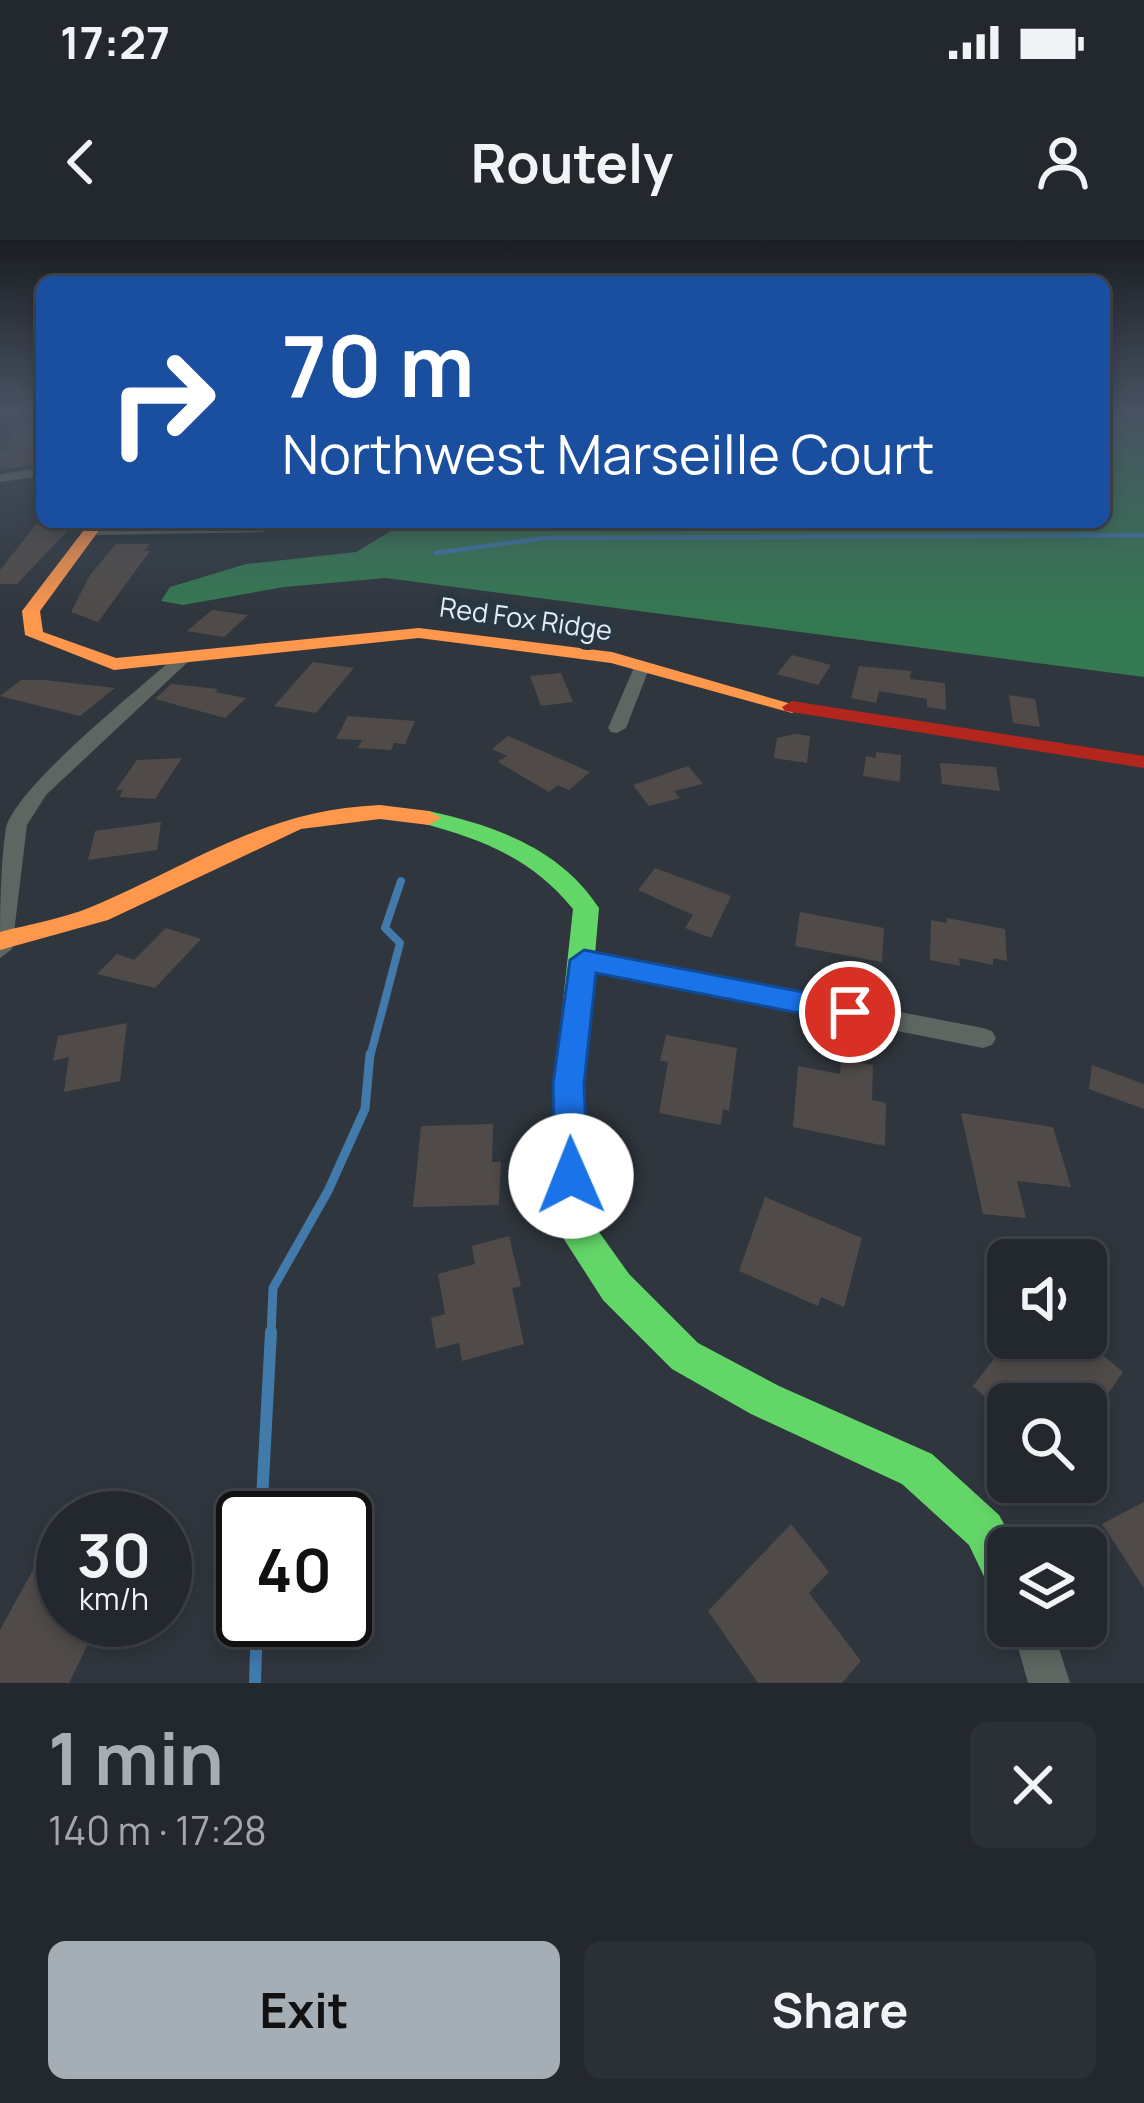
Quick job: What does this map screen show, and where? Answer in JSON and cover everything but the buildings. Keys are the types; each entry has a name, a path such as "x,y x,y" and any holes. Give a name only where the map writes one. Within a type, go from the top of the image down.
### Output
{"street":[{"name":"Red Fox Ridge","path":"94,528 31,611 34,635 77,656 115,664 398,632 530,645 795,708 1144,762"},
{"path":"205,528 260,529"},
{"path":"183,658 38,791 17,825 1,945 91,917 250,835 311,812 357,808 453,823 507,838 540,855 570,883 586,908 569,1084 572,1222 616,1287 685,1356 765,1400 917,1469 987,1536"},
{"path":"617,728 641,669"},
{"path":"584,960 982,1038"},
{"path":"1038,1647 1048,1683"}],"green space":[{"path":"1110,480 1144,480 1144,677 386,578 284,587 183,605 161,601 170,587 246,564 356,552 396,528 1110,528"}],"waterway":[{"path":"436,553 545,538 1144,535"},
{"path":"370,1057 400,943 385,928 401,881"},
{"path":"271,1335 273,1288 328,1191 365,1109 370,1054"},
{"path":"262,1491 271,1332"},
{"path":"255,1683 256,1647"}],"traffic: fast":[{"path":"429,818 517,848 554,873 586,908 569,1084 572,1222 616,1287 685,1356 765,1400 917,1469 987,1536"}],"traffic: slow":[{"path":"93,528 31,611 34,635 114,664 419,633 612,658 792,707"},
{"path":"1,941 99,914 256,837 295,823 336,814 380,812 429,818"}],"traffic: jam":[{"path":"792,707 1144,762"}],"route":[{"path":"571,1176 569,1084 584,960 850,1012"}]}
